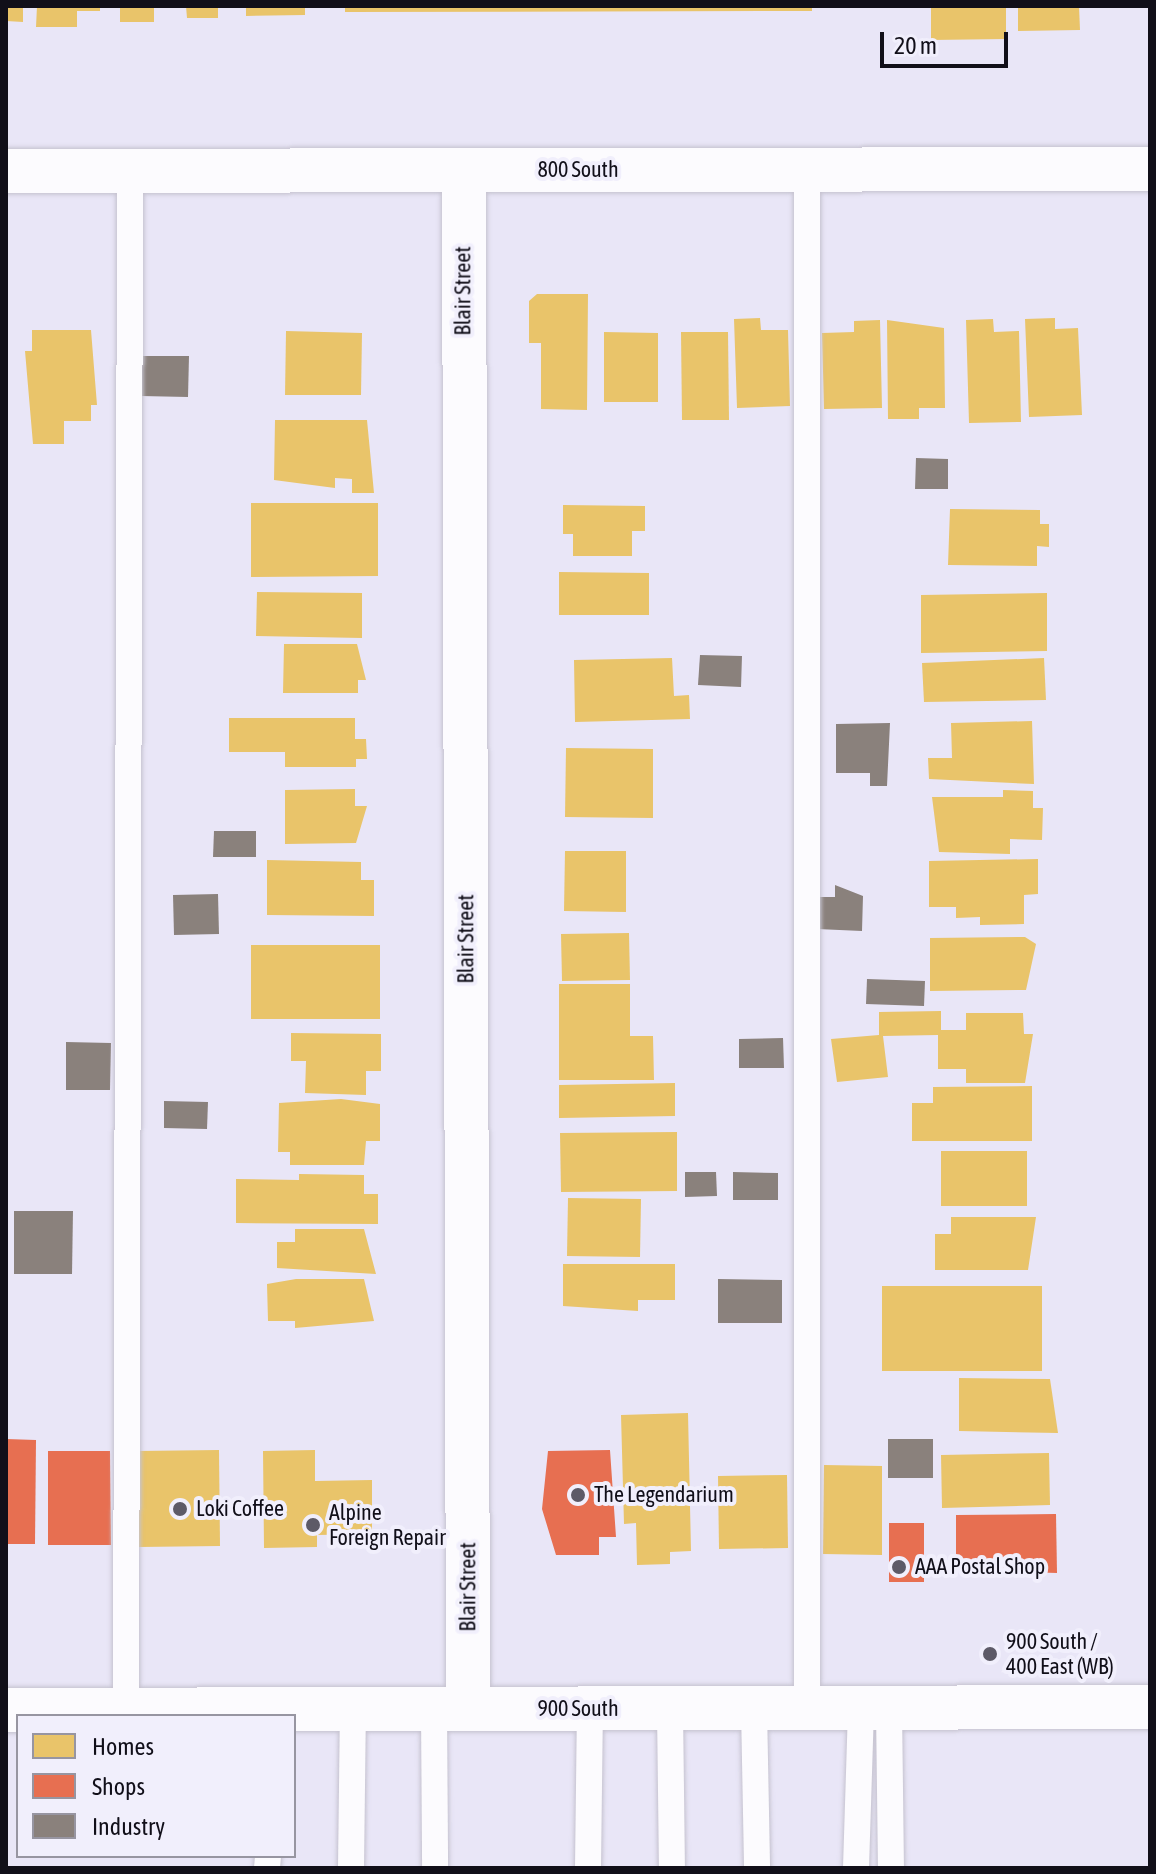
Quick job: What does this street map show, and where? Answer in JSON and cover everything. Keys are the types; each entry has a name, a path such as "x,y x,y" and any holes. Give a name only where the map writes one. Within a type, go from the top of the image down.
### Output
{"street":[{"name":"800 South","path":"6,171 1150,169"},
{"name":"Blair Street","path":"451,1709 464,170"},
{"name":"900 South","path":"6,1710 270,1713 353,1709 1150,1707"}],"lane":[{"path":"807,169 807,1708"},
{"path":"126,1710 130,171"},
{"path":"754,1708 757,1868"},
{"path":"856,1868 875,1708"},
{"path":"875,1708 891,1868"},
{"path":"351,1868 353,1709"},
{"path":"435,1868 451,1709"},
{"path":"588,1868 590,1709"},
{"path":"670,1709 672,1868"}],"building: Homes":[{"path":"6,6 23,6 23,22 6,21"},
{"path":"37,6 100,6 100,11 77,11 77,27 36,27"},
{"path":"120,6 154,6 154,22 120,22"},
{"path":"186,6 218,6 218,18 187,18"},
{"path":"246,6 305,6 305,15 246,16"},
{"path":"345,6 812,6 812,11 345,12"},
{"path":"931,6 1006,6 1006,39 931,40"},
{"path":"1018,6 1079,6 1080,30 1018,31"},
{"path":"537,294 588,294 587,410 541,409 541,343 529,343 529,301"},
{"path":"760,318 761,330 788,330 790,406 737,408 734,319"},
{"path":"1055,318 1055,329 1078,328 1082,415 1029,417 1025,319"},
{"path":"993,319 994,332 1019,331 1021,422 969,423 966,320"},
{"path":"880,320 882,408 824,409 822,333 854,332 854,321"},
{"path":"887,320 944,328 945,408 919,408 919,419 888,419"},
{"path":"32,330 91,330 97,405 91,405 91,421 64,421 64,444 33,444 25,351 32,351"},
{"path":"286,331 362,333 361,395 285,395"},
{"path":"604,332 658,333 658,402 604,402"},
{"path":"681,332 728,332 729,420 682,420"},
{"path":"275,420 367,420 374,493 352,493 352,479 335,478 335,488 274,480"},
{"path":"251,503 378,503 378,576 251,577"},
{"path":"563,505 645,506 645,531 632,531 632,556 573,556 573,534 563,534"},
{"path":"950,509 1040,510 1040,524 1049,524 1049,547 1037,546 1037,566 948,565"},
{"path":"559,572 649,573 649,615 559,615"},
{"path":"257,592 362,593 362,638 256,636"},
{"path":"1047,593 1047,651 921,653 921,595"},
{"path":"284,644 357,644 366,680 358,680 358,693 283,693"},
{"path":"672,658 674,696 689,695 690,719 575,722 574,660"},
{"path":"1044,658 1046,700 924,702 922,663"},
{"path":"229,718 355,718 355,739 366,739 367,759 356,759 356,767 285,767 285,752 229,752"},
{"path":"1032,721 1034,784 929,779 928,758 952,758 951,723"},
{"path":"566,748 653,749 653,818 565,817"},
{"path":"355,789 355,806 367,806 356,843 285,844 285,790"},
{"path":"1003,790 1033,791 1033,808 1043,808 1042,840 1010,839 1010,854 939,852 932,797 1003,797"},
{"path":"565,851 626,851 626,912 564,911"},
{"path":"1038,859 1038,894 1024,895 1024,924 980,925 980,917 956,918 956,907 929,907 929,861"},
{"path":"267,860 361,862 361,880 374,880 374,916 267,915"},
{"path":"629,933 630,980 562,981 561,934"},
{"path":"1025,937 1036,944 1026,990 930,991 930,938"},
{"path":"251,945 380,945 380,1019 251,1019"},
{"path":"559,984 630,984 630,1036 653,1036 654,1080 559,1080"},
{"path":"941,1011 941,1030 966,1030 966,1013 1023,1013 1024,1034 1033,1034 1025,1083 966,1083 966,1069 938,1069 938,1035 883,1036 888,1077 837,1082 831,1039 879,1035 879,1012"},
{"path":"291,1033 381,1034 381,1071 366,1071 366,1095 305,1093 306,1061 291,1061"},
{"path":"675,1083 675,1116 559,1118 559,1085"},
{"path":"1032,1086 1032,1141 912,1141 912,1103 933,1103 933,1087"},
{"path":"341,1099 380,1104 380,1141 366,1141 364,1165 290,1165 290,1152 278,1152 279,1103"},
{"path":"677,1132 677,1191 561,1192 560,1133"},
{"path":"941,1151 1027,1151 1027,1206 941,1206"},
{"path":"299,1174 364,1175 364,1194 378,1194 378,1224 236,1223 236,1179 299,1180"},
{"path":"568,1198 641,1199 640,1257 567,1256"},
{"path":"951,1217 1036,1217 1028,1270 935,1270 935,1234 951,1234"},
{"path":"295,1229 364,1229 376,1274 277,1268 277,1242 295,1242"},
{"path":"563,1264 675,1264 675,1300 638,1300 638,1311 563,1306"},
{"path":"296,1279 364,1279 374,1321 295,1328 295,1321 268,1321 267,1284"},
{"path":"882,1286 1042,1286 1042,1371 882,1371"},
{"path":"959,1378 1050,1379 1058,1433 959,1431"},
{"path":"688,1413 691,1551 670,1552 670,1564 637,1565 636,1523 624,1524 621,1415"},
{"path":"219,1450 220,1546 139,1547 138,1451"},
{"path":"315,1450 315,1481 372,1480 372,1534 317,1535 317,1547 264,1548 263,1451"},
{"path":"1049,1453 1050,1505 942,1508 941,1455"},
{"path":"824,1465 882,1466 882,1555 823,1554"},
{"path":"787,1475 788,1548 719,1549 718,1476"}],"building: Shops":[{"path":"6,1439 36,1440 35,1544 6,1544"},
{"path":"610,1450 616,1537 599,1537 599,1555 556,1555 542,1509 548,1451"},
{"path":"48,1451 110,1451 111,1545 48,1545"},
{"path":"1056,1514 1057,1573 956,1570 956,1515"},
{"path":"889,1523 924,1523 924,1582 889,1582"}],"building: Industry":[{"path":"142,356 189,356 188,397 141,396"},
{"path":"916,458 948,459 948,489 915,489"},
{"path":"700,655 742,656 741,687 698,685"},
{"path":"890,723 887,786 870,786 870,773 836,773 836,724"},
{"path":"214,831 256,831 256,857 213,857"},
{"path":"835,885 863,896 862,931 817,929 818,897 835,897"},
{"path":"218,894 219,934 174,935 173,895"},
{"path":"867,979 925,981 924,1006 866,1004"},
{"path":"783,1038 784,1068 739,1068 739,1039"},
{"path":"66,1042 111,1043 110,1090 66,1090"},
{"path":"164,1101 208,1102 207,1129 164,1128"},
{"path":"685,1172 716,1172 717,1196 685,1197"},
{"path":"733,1172 778,1173 778,1200 733,1200"},
{"path":"14,1211 73,1211 72,1274 14,1274"},
{"path":"718,1279 782,1280 782,1323 718,1323"},
{"path":"888,1439 933,1439 933,1478 888,1478"}],"place":[{"name":"The Legendarium","path":"578,1495"},
{"name":"Loki Coffee","path":"180,1509"},
{"name":"Alpine Foreign Repair","path":"313,1525"},
{"name":"AAA Postal Shop","path":"899,1567"},
{"name":"900 South / 400 East (WB)","path":"990,1654"}]}
